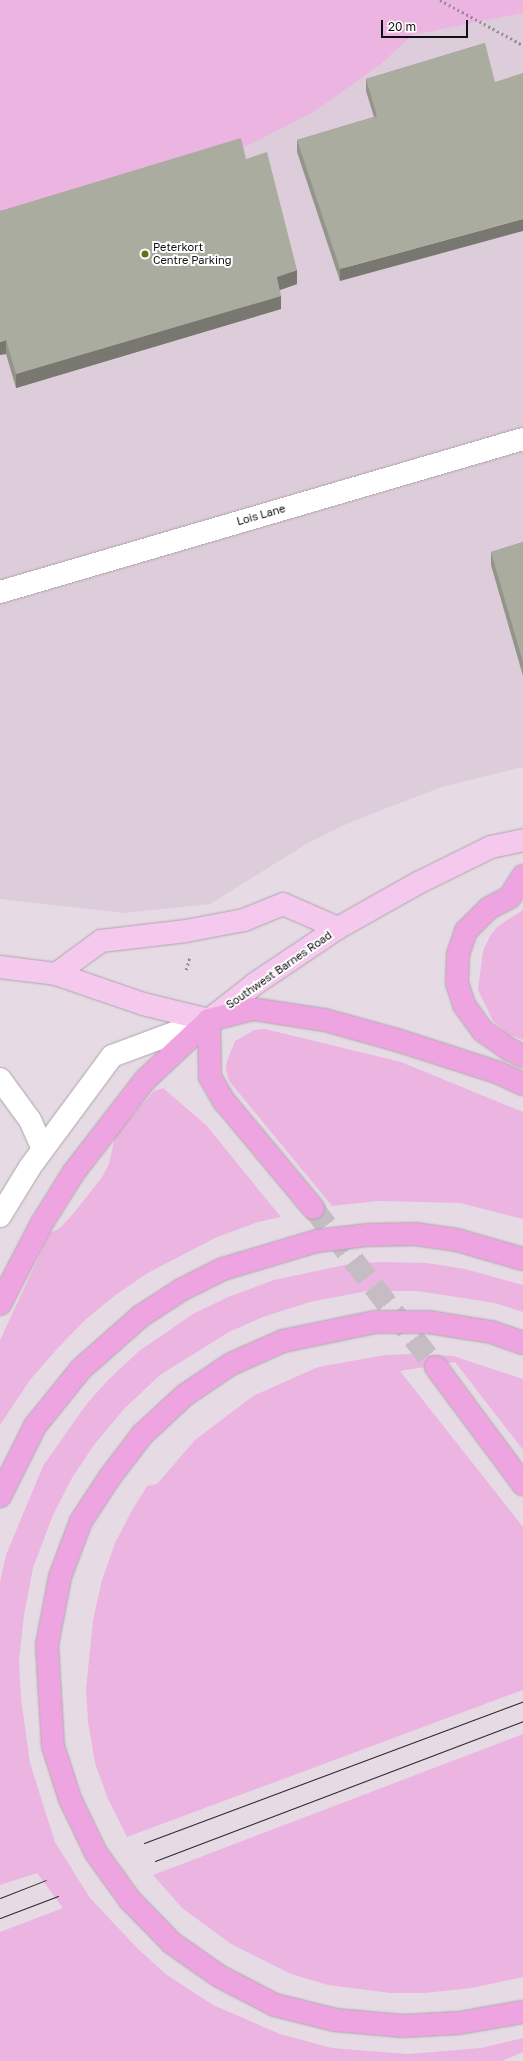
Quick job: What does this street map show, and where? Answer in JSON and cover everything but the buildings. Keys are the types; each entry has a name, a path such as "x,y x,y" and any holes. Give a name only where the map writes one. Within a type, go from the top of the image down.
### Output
{"highway":[{"path":"523,876 510,897 489,908 466,931 458,954 457,983 464,1005 483,1031 509,1049 523,1056"},
{"path":"0,1304 42,1223 74,1172 146,1079 209,1020 252,1009 325,1020 404,1042 499,1073 523,1084"},
{"path":"209,1020 210,1078 224,1101 313,1208"},
{"path":"0,1496 36,1426 81,1369 141,1316 181,1290 223,1269 317,1241 391,1234 415,1234 457,1240 523,1259"},
{"path":"523,1343 491,1332 428,1322 375,1322 283,1341 231,1364 185,1395 142,1435 110,1478 81,1521 60,1577 47,1645 53,1746 70,1799 96,1852 130,1900 172,1943 218,1976 275,2005 335,2020 403,2026 459,2023 523,2012"},
{"path":"436,1367 523,1484"}],"main road":[{"name":"Southwest Barnes Road","path":"209,1020 256,983 338,928 418,883 491,847 523,840"},
{"path":"56,974 101,941 186,931 244,920 283,904 338,928"},
{"path":"0,967 56,974 143,1004 209,1020"}],"lane":[{"name":"Lois Lane","path":"0,592 523,439"},
{"path":"0,1216 43,1149 112,1056 209,1020"},
{"path":"0,1079 30,1120 43,1149"}],"path":[{"path":"440,0 523,45"}],"shaded area":[{"path":"0,0 523,0 523,13 413,35 381,64 315,111 247,146 0,221"},
{"path":"523,13 523,767 442,787 353,821 308,843 210,904 124,913 0,899 0,221 381,64 413,35"},
{"path":"523,910 523,1040 508,1034 493,1021 478,990 483,951 490,936 498,926"},
{"path":"265,1029 401,1062 523,1112 523,1219 460,1203 378,1201 332,1206 229,1081 226,1070 227,1061 235,1041 254,1030"},
{"path":"163,1088 206,1125 281,1217 258,1222 215,1238 146,1274 113,1297 85,1320 56,1350 30,1380 0,1425 0,1340 50,1233 60,1228 73,1214 102,1177 109,1164 115,1136 154,1091"},
{"path":"382,1262 427,1263 465,1269 523,1285 523,1312 495,1303 417,1291 367,1291 310,1302 263,1317 229,1332 160,1375 124,1409 94,1445 72,1478 53,1515 33,1568 24,1615 19,1660 21,1699 30,1763 55,1842 90,1898 138,1949 167,1975 213,2005 280,2034 332,2048 408,2054 481,2048 523,2038 523,2052 502,2061 0,2061 0,1932 63,1908 37,1873 0,1885 0,1583 6,1555 43,1466 85,1406 106,1382 139,1351 193,1314 228,1297 274,1280 349,1264"},
{"path":"411,1354 453,1356 523,1379 523,1450 455,1362 400,1371 523,1527 523,1690 127,1837 108,1799 95,1763 88,1722 86,1689 93,1620 102,1580 115,1543 131,1512 147,1486 157,1484 195,1440 253,1396 318,1367 385,1355"},
{"path":"523,1734 523,1977 472,1988 424,1993 390,1993 328,1985 291,1974 231,1944 182,1908 153,1875"}],"tunnel":[{"path":"313,1208 436,1367"}],"tram line":[{"path":"144,1843 523,1701"},
{"path":"155,1861 523,1721"},
{"path":"0,1898 46,1880"},
{"path":"0,1918 58,1896"}],"place":[{"name":"Peterkort Centre Parking","path":"145,254"}]}
